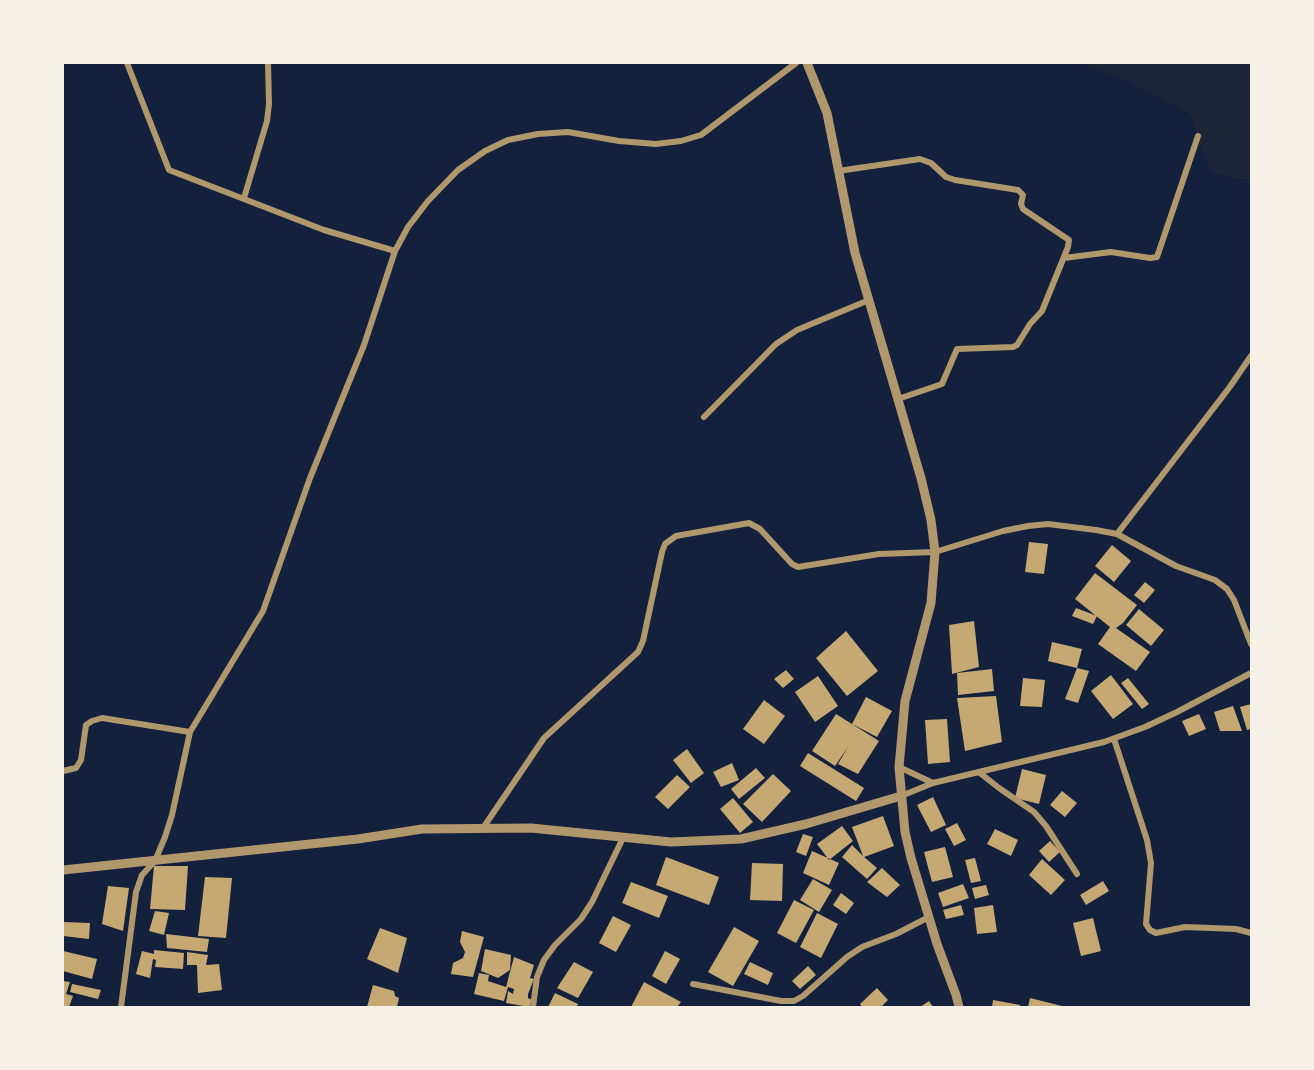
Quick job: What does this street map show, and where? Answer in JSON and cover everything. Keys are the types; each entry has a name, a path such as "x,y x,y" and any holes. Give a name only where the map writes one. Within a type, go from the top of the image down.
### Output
{"street":[{"path":"127,63 169,170 324,230 395,251"},
{"path":"244,198 267,121 268,63"},
{"path":"121,1007 136,892 142,875 155,861 172,815 190,732 263,611 314,468 364,345 395,251 408,227 428,201 458,170 484,151 508,140 538,134 568,132 619,141 656,144 681,141 700,135 796,63"},
{"path":"807,63 827,113 855,253 921,478 931,520 935,552 931,603 905,701 899,767 907,841 959,1007"},
{"path":"1064,258 1111,252 1150,258 1157,256 1198,136"},
{"path":"838,171 920,159 931,163 946,177 955,180 1018,190 1023,195 1021,204 1023,209 1069,240 1042,311 1030,324 1017,345 957,350 942,384 898,399"},
{"path":"704,417 776,344 797,330 869,300"},
{"path":"1117,534 1251,356"},
{"path":"483,828 544,738 638,652 643,641 662,552 665,544 676,536 749,523 760,528 792,564 798,567 879,554 935,552 1003,531 1028,526 1048,524 1117,534 1176,566 1215,580 1227,589 1234,600 1251,644"},
{"path":"63,870 358,839 422,829 531,828 671,842 741,839 806,824 901,796 933,783 1070,752 1114,739 1177,712 1251,673"},
{"path":"63,771 76,768 81,760 86,725 92,721 102,718 190,732"},
{"path":"1114,739 1147,840 1150,863 1146,924 1149,930 1156,933 1185,927 1236,929 1251,933"},
{"path":"899,767 933,783"},
{"path":"980,772 1034,812 1046,826 1077,874"},
{"path":"533,1007 537,977 544,960 555,945 581,919 623,838"},
{"path":"693,984 781,1001 794,1001 862,947 896,934 929,917"}],"shaded area":[{"path":"1078,63 1251,63 1251,180 1210,171 1190,114 1121,78"}],"building":[{"path":"1029,542 1048,544 1044,574 1025,572"},
{"path":"1112,545 1131,561 1114,582 1095,566"},
{"path":"1095,573 1137,605 1116,628 1150,652 1136,671 1098,644 1110,627 1075,599"},
{"path":"1145,582 1155,590 1144,603 1134,595"},
{"path":"1076,608 1097,616 1093,624 1072,616"},
{"path":"1139,609 1164,630 1151,646 1126,625"},
{"path":"974,621 979,667 952,674 949,625"},
{"path":"846,631 878,671 847,696 816,658"},
{"path":"1052,642 1082,649 1077,668 1048,661"},
{"path":"1077,668 1089,671 1078,703 1065,699"},
{"path":"992,669 994,691 958,695 957,673"},
{"path":"786,670 794,679 783,688 774,679"},
{"path":"1111,675 1133,704 1113,719 1091,691"},
{"path":"818,676 838,706 815,722 795,692"},
{"path":"1023,678 1045,680 1042,707 1020,706"},
{"path":"1128,678 1149,704 1142,709 1121,683"},
{"path":"996,696 1002,742 965,751 957,698"},
{"path":"866,697 892,711 877,737 852,724"},
{"path":"764,700 785,716 764,744 743,729"},
{"path":"1251,704 1251,729 1247,730 1240,707"},
{"path":"1233,706 1242,731 1220,731 1214,712"},
{"path":"836,714 879,741 858,774 838,764 848,747 835,766 812,751"},
{"path":"1199,714 1206,729 1189,736 1182,721"},
{"path":"947,719 950,762 928,764 925,720"},
{"path":"687,749 704,773 691,783 673,760"},
{"path":"808,753 864,788 856,801 800,766"},
{"path":"732,763 739,780 721,787 713,772"},
{"path":"756,768 765,778 739,799 731,789"},
{"path":"1022,769 1046,775 1039,804 1015,798"},
{"path":"773,774 791,791 762,822 743,804"},
{"path":"677,775 690,787 668,809 655,797"},
{"path":"1062,791 1077,803 1065,817 1050,805"},
{"path":"933,797 946,825 931,832 917,805"},
{"path":"733,798 753,822 740,833 720,809"},
{"path":"883,816 894,846 864,857 877,868 867,879 842,857 852,845 863,856 852,827"},
{"path":"957,823 966,840 954,846 945,829"},
{"path":"842,826 853,841 829,860 817,844"},
{"path":"995,829 1018,840 1011,856 987,844"},
{"path":"803,834 813,837 806,856 796,852"},
{"path":"1050,841 1060,852 1049,862 1039,851"},
{"path":"945,847 953,877 932,882 924,852"},
{"path":"812,851 839,863 829,885 803,873"},
{"path":"666,857 719,877 709,905 656,885"},
{"path":"975,858 981,881 971,883 965,860"},
{"path":"1042,859 1065,880 1051,895 1029,875"},
{"path":"752,863 783,864 782,901 750,900"},
{"path":"154,866 188,866 185,910 150,909"},
{"path":"882,868 900,885 887,897 867,882"},
{"path":"205,877 232,878 226,938 198,936"},
{"path":"813,879 832,890 819,912 800,900"},
{"path":"1103,881 1109,891 1086,905 1080,895"},
{"path":"631,882 668,896 659,918 622,903"},
{"path":"963,884 969,898 943,907 938,893"},
{"path":"986,885 989,895 975,899 972,888"},
{"path":"108,886 129,888 123,931 102,924"},
{"path":"841,893 854,903 846,914 833,905"},
{"path":"794,900 814,910 796,943 777,933"},
{"path":"961,905 964,915 946,919 943,910"},
{"path":"993,905 997,932 977,934 974,908"},
{"path":"155,911 169,913 164,935 149,931"},
{"path":"817,913 838,924 821,958 800,947"},
{"path":"613,916 631,925 616,952 599,943"},
{"path":"1093,918 1101,951 1081,956 1073,923"},
{"path":"64,922 90,923 89,939 63,936"},
{"path":"734,927 759,941 733,986 708,972"},
{"path":"380,928 407,938 398,973 367,959"},
{"path":"462,931 484,937 473,977 451,974 453,963 463,958 465,952 460,942"},
{"path":"166,934 209,939 207,952 167,948"},
{"path":"485,949 511,955 510,970 498,978 481,971"},
{"path":"154,950 184,953 183,969 155,967 156,960 153,959 150,978 136,974 142,951 154,954"},
{"path":"63,951 97,959 92,979 63,971"},
{"path":"665,951 680,959 666,984 652,976"},
{"path":"187,952 208,955 206,965 219,964 222,990 198,993 197,965 187,965"},
{"path":"514,957 534,965 530,978 534,979 528,994 528,998 532,1000 529,1007 506,1003 508,991 513,994 514,989 508,987 504,1001 474,994 479,973 489,975 488,981 506,987"},
{"path":"574,962 593,972 578,998 557,988"},
{"path":"750,962 773,973 768,985 744,974"},
{"path":"808,966 816,975 800,989 792,981"},
{"path":"63,981 70,982 66,994 73,996 69,1007 63,1007"},
{"path":"644,982 681,1002 677,1007 631,1007"},
{"path":"72,984 101,990 98,999 70,992"},
{"path":"373,985 394,991 395,996 399,998 397,1007 367,1007"},
{"path":"877,988 888,1000 881,1007 862,1007 860,1004"},
{"path":"555,993 578,1004 577,1007 548,1007"},
{"path":"1030,998 1062,1006 1062,1007 1028,1007"},
{"path":"993,1000 1020,1005 1020,1007 992,1007"},
{"path":"929,1001 933,1007 920,1007"}]}
